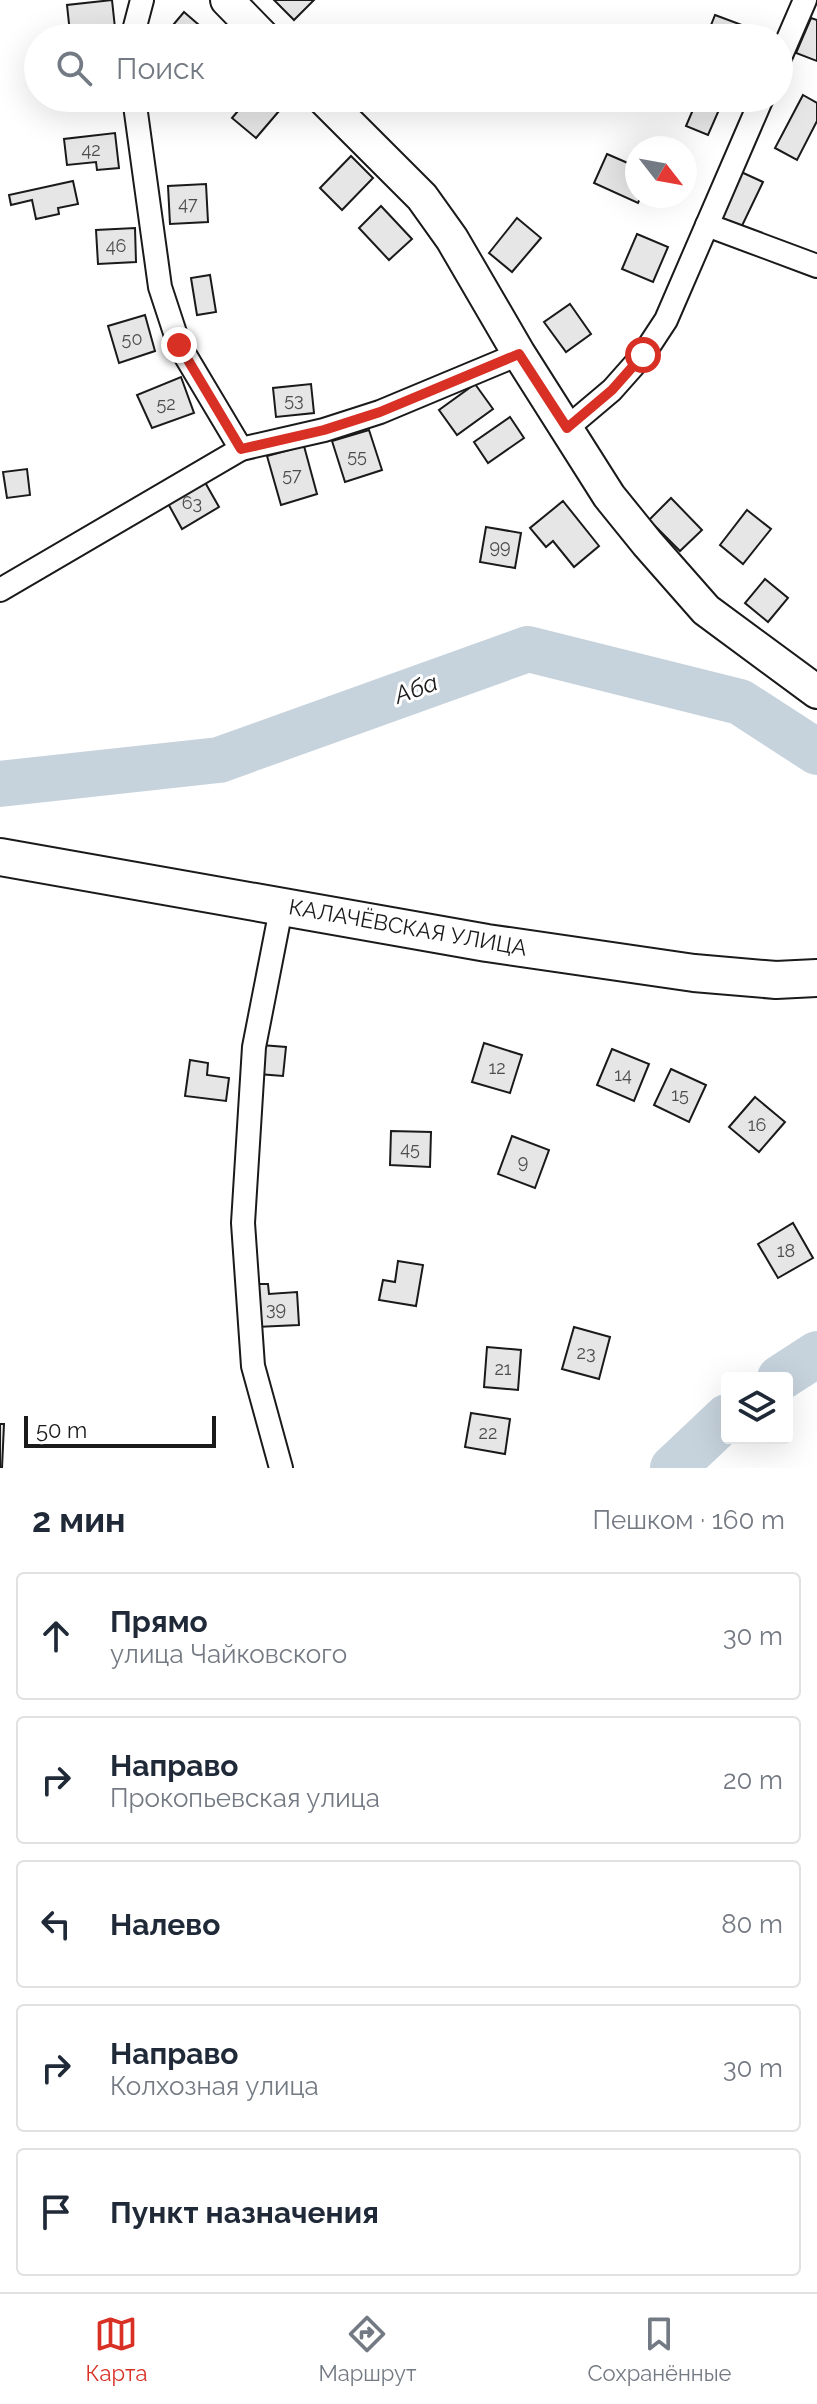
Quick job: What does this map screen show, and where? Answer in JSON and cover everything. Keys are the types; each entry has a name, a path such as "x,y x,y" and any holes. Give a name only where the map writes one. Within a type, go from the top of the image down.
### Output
{"main road":[{"path":"227,0 250,24"},
{"path":"337,112 422,197 452,239 519,354 609,496 706,610 817,692"},
{"name":"КАЛАЧЁВСКАЯ УЛИЦА","path":"0,857 282,904 487,943 679,971 776,980 817,978"}],"street":[{"path":"136,24 142,0"},
{"path":"793,28 805,0"},
{"path":"136,112 160,287 179,345 241,449"},
{"path":"567,428 612,390 643,355 666,320 756,112"},
{"path":"707,225 817,266"},
{"path":"0,590 241,449 324,430 380,412 519,354"},
{"path":"281,1468 253,1366 243,1223 254,1047 282,904"}],"building":[{"path":"112,0 115,24 69,24 67,5"},
{"path":"274,0 314,0 294,20"},
{"path":"184,12 198,24 174,24"},
{"path":"715,15 739,24 711,24"},
{"path":"811,18 817,20 817,61 796,53"},
{"path":"803,95 817,103 817,121 797,160 775,148"},
{"path":"237,112 278,112 256,138 232,118"},
{"path":"692,112 718,112 708,135 686,126"},
{"path":"115,133 119,168 97,170 96,162 67,165 64,139"},
{"path":"607,154 625,162 625,197 594,183"},
{"path":"351,156 373,178 342,210 320,188"},
{"path":"739,171 763,182 739,232 715,221"},
{"path":"73,181 78,204 58,208 59,214 36,219 32,200 11,205 9,195"},
{"path":"206,184 208,222 170,224 168,186"},
{"path":"381,206 412,239 389,260 359,228"},
{"path":"517,218 541,238 512,272 489,253"},
{"path":"135,228 136,262 98,264 96,230"},
{"path":"637,234 668,247 653,282 622,269"},
{"path":"210,275 216,312 197,315 191,278"},
{"path":"570,304 591,334 566,352 544,322"},
{"path":"145,315 155,351 119,363 108,326"},
{"path":"181,377 194,413 152,428 137,395"},
{"path":"311,384 314,413 276,417 273,388"},
{"path":"475,384 493,409 457,435 439,410"},
{"path":"510,417 524,438 488,463 474,442"},
{"path":"369,430 382,470 345,482 332,441"},
{"path":"304,446 317,494 281,505 267,456"},
{"path":"27,469 30,495 7,498 3,472"},
{"path":"202,477 219,507 182,529 165,498"},
{"path":"671,498 702,530 680,551 649,520"},
{"path":"563,501 599,546 574,567 553,541 546,547 530,528"},
{"path":"747,510 771,529 743,564 720,545"},
{"path":"486,527 521,533 515,568 480,562"},
{"path":"765,579 788,598 768,622 745,603"},
{"path":"484,1043 522,1055 510,1093 472,1082"},
{"path":"261,1045 286,1047 283,1076 258,1074"},
{"path":"612,1049 649,1064 634,1101 597,1085"},
{"path":"190,1060 208,1063 207,1075 229,1078 226,1101 185,1096"},
{"path":"671,1069 706,1085 689,1122 654,1105"},
{"path":"755,1097 785,1122 759,1152 729,1127"},
{"path":"391,1131 431,1132 430,1167 390,1165"},
{"path":"512,1136 549,1150 535,1188 498,1174"},
{"path":"793,1223 813,1258 778,1278 758,1244"},
{"path":"398,1261 423,1265 416,1306 379,1300 383,1280 395,1282"},
{"path":"254,1284 268,1284 269,1294 297,1292 299,1325 256,1327"},
{"path":"574,1327 610,1337 599,1379 562,1369"},
{"path":"487,1347 521,1350 518,1390 484,1387"},
{"path":"471,1413 510,1419 505,1454 465,1447"},
{"path":"0,1424 4,1424 2,1468 0,1468"}],"waterway":[{"name":"Аба","path":"0,784 219,760 528,649 740,702 817,752"},
{"name":"Аба","path":"789,1372 817,1354"},
{"name":"Аба","path":"673,1468 721,1423"}],"route":[{"path":"179,345 241,449 324,430 380,412 519,354 567,428 612,390 643,355"}]}
